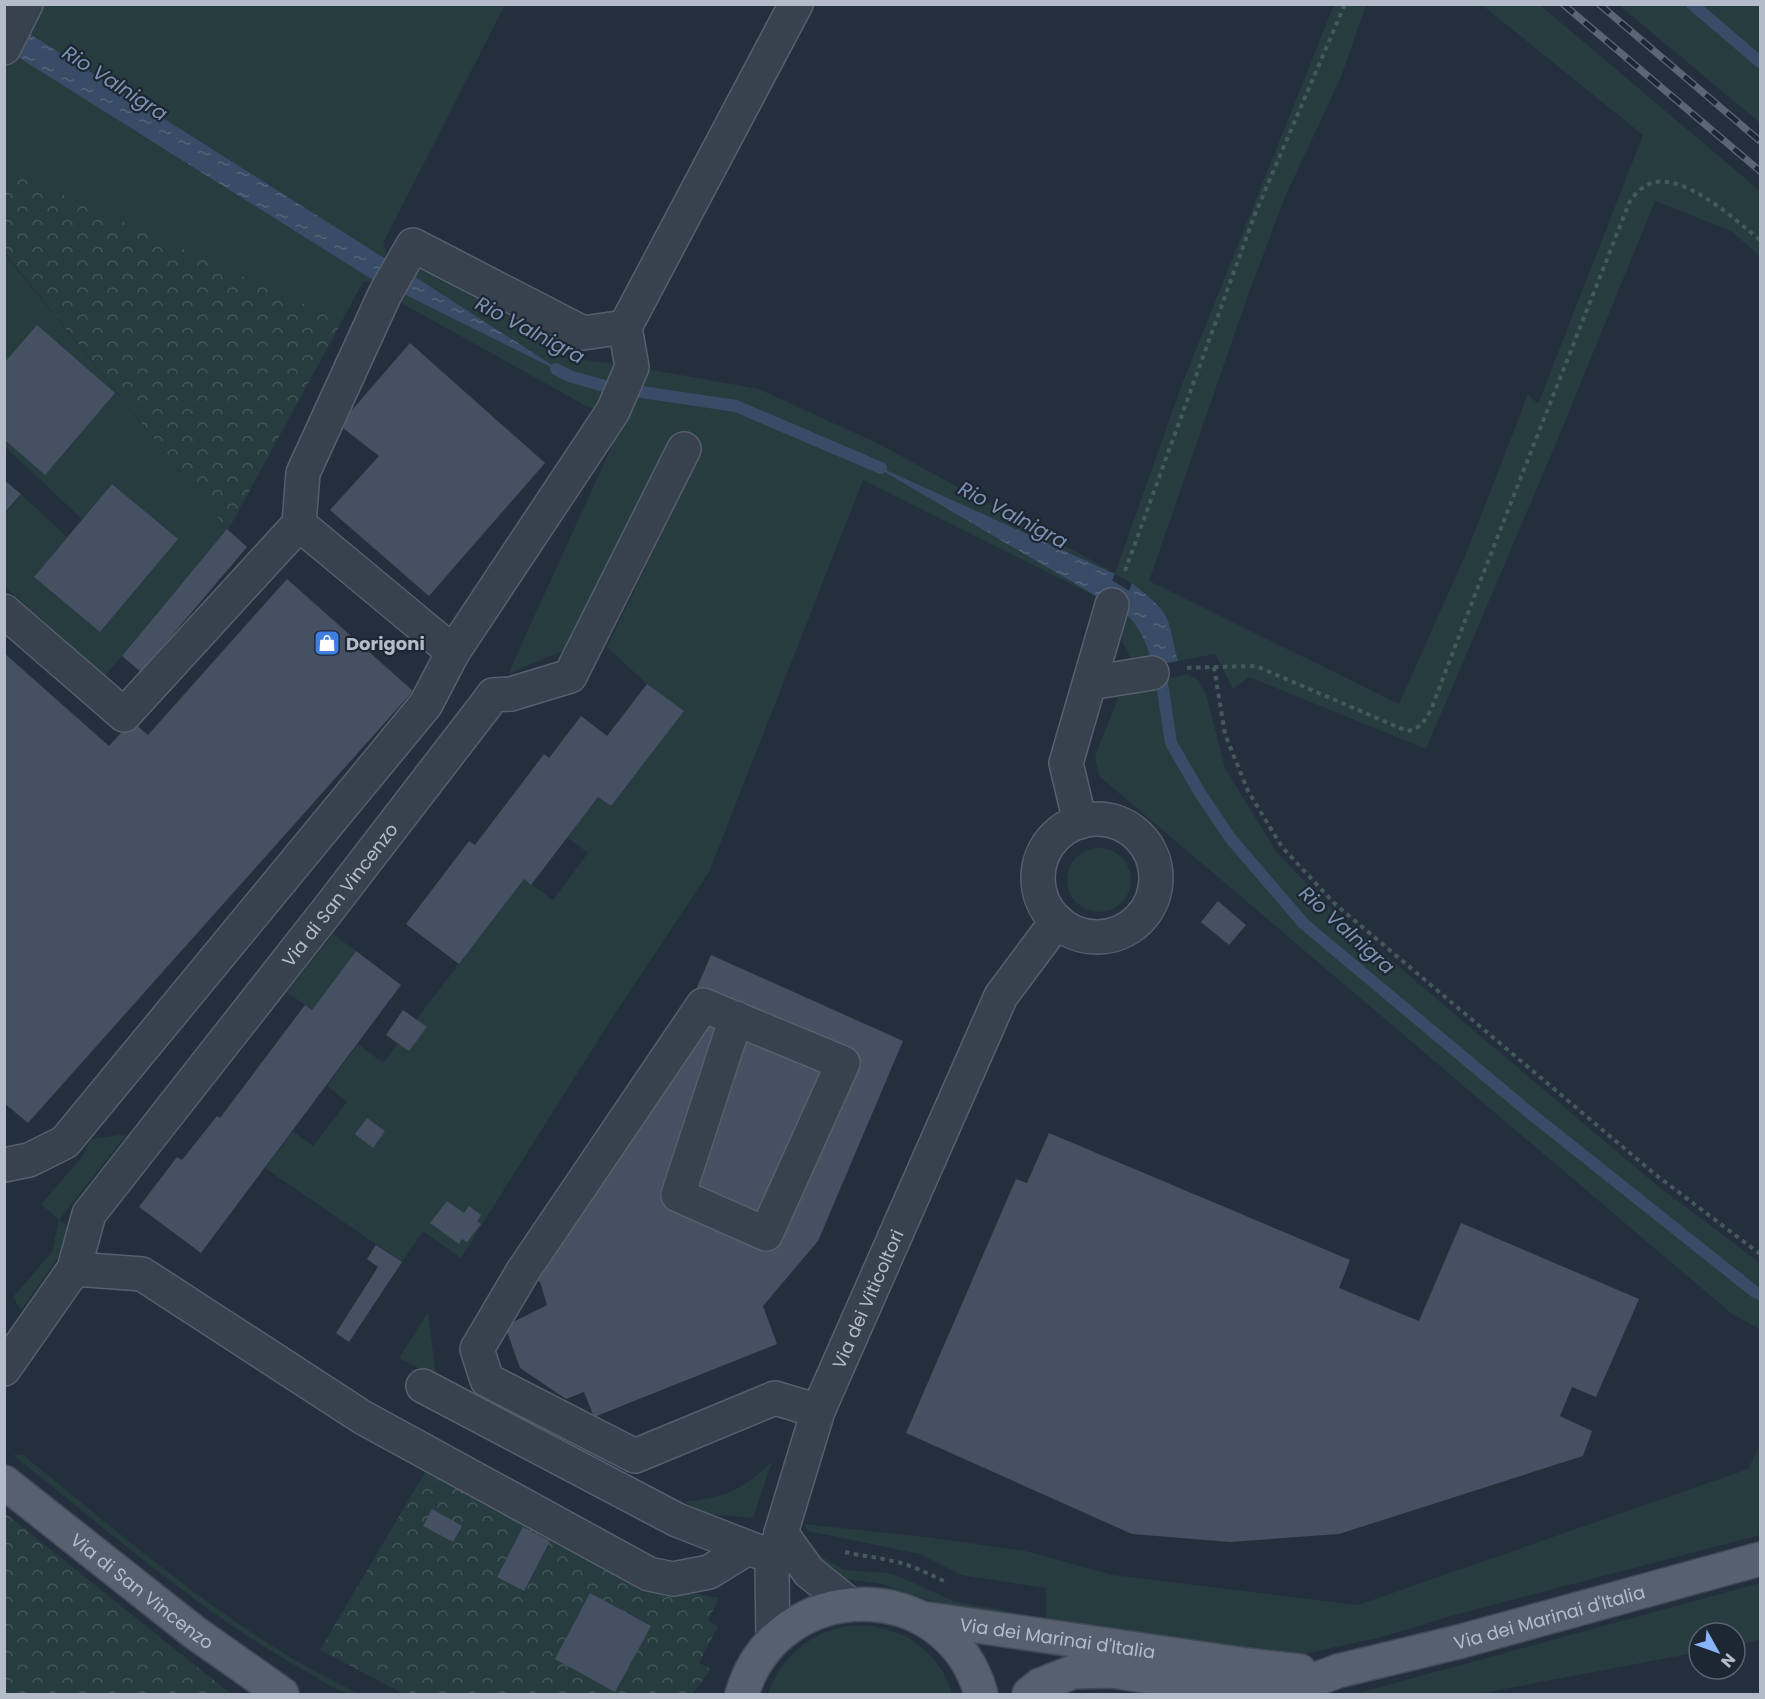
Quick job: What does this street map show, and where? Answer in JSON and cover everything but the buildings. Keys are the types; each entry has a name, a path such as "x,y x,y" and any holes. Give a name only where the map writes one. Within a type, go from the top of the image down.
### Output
{"main road":[{"name":"Via di San Vincenzo","path":"4,1482 194,1632 282,1695"},
{"name":"Via dei Marinai d'Italia","path":"1029,1695 1040,1685 1073,1672 1112,1671 1235,1688 1290,1691 1338,1671 1458,1642 1761,1559"},
{"path":"742,1691 757,1660 773,1640 809,1615 849,1604 874,1604 899,1609 921,1618 940,1631 956,1647 977,1681 981,1695"},
{"name":"Via dei Marinai d'Italia","path":"921,1618 1294,1671 1338,1671"}],"street":[{"path":"4,1165 29,1160 64,1142 426,704 453,652 613,411 632,367 625,327 796,4"},
{"path":"4,611 124,715 299,524 303,473 385,294 413,244 583,333 625,327"},
{"name":"Via di San Vincenzo","path":"4,1369 74,1269 89,1214 489,700 493,696 511,694 570,676 684,449"},
{"path":"299,524 453,652"},
{"path":"1080,822 1066,764 1117,591"},
{"path":"1090,683 1166,671"},
{"path":"1088,819 1109,820 1128,828 1143,841 1153,859 1156,879 1152,899 1145,913 1125,930 1106,937 1085,936 1066,929 1057,921 1051,916 1042,900 1037,883 1039,865 1046,849 1057,835 1071,824 1088,819"},
{"name":"Via dei Viticoltori","path":"773,1640 772,1572 768,1546 818,1411 1001,996 1057,921"},
{"path":"736,1018 678,1195 766,1234 843,1063 736,1018 703,1005 523,1271 477,1349 487,1380 635,1456 775,1398 818,1411"},
{"path":"74,1269 142,1274 362,1417 648,1574 673,1579 709,1572 768,1546"},
{"path":"423,1386 677,1520 768,1546 808,1572 849,1604"}],"path":[{"path":"1117,591 1255,214 1345,4"},
{"path":"1166,671 1256,666 1407,732 1416,730 1431,710 1484,569 1629,203 1638,192 1650,184 1664,182 1682,186 1723,208 1761,240"},
{"path":"1214,667 1225,734 1248,791 1282,847 1335,904 1656,1174 1761,1254"},
{"path":"839,1550 859,1556 894,1561 948,1583"}],"green space":[{"path":"41,5 505,5 383,243 389,261 27,32"},
{"path":"1334,5 1366,5 1341,77 1285,197 1247,298 1149,581 1399,704 1468,549 1528,394 1538,404 1643,135 1482,5 1540,5 1760,191 1760,256 1731,231 1655,201 1557,441 1426,749 1249,677 1233,689 1215,654 1178,661 1165,615 1150,596 1136,586 1115,574 874,465 1103,600 863,480 709,872 612,1018 461,1258 423,1231 402,1262 265,1168 293,1131 313,1146 347,1102 327,1086 358,1044 383,1063 524,879 553,900 588,853 567,837 598,797 611,806 683,711 647,684 607,647 701,453 676,442 570,648 508,674 647,369 759,389 879,444 1115,573 1181,387"},
{"path":"1619,5 1760,5 1760,123"},
{"path":"13,54 376,282 363,282 342,321 5,168 5,69"},
{"path":"5,168 342,321 227,529 5,253"},
{"path":"4,253 227,529 105,676 5,587 5,513 21,494 67,537 34,577 100,632 177,539 112,484 82,519 5,447"},
{"path":"424,267 585,360 617,364 599,409 588,407 403,304 396,290 563,372 408,272"},
{"path":"1122,610 1142,635 1152,666 1133,663 1116,629"},
{"path":"1188,674 1198,680 1206,694 1225,768 1277,853 1334,912 1654,1183 1760,1263 1760,1329 1732,1314 1099,776 1095,756 1121,690"},
{"path":"1093,848 1105,848 1122,857 1129,868 1131,880 1129,892 1122,903 1105,912 1093,912 1081,907 1072,898 1067,886 1067,874 1072,862 1081,853"},
{"path":"333,934 356,951 312,1010 287,992"},
{"path":"127,1134 59,1220 41,1204 82,1157 91,1139"},
{"path":"59,1220 67,1226 58,1258 21,1310 13,1297 52,1252"},
{"path":"428,1312 436,1377 399,1358"},
{"path":"1760,1445 1760,1535 1458,1614 1378,1638 1303,1654 1252,1653 1046,1624 1046,1588 961,1575 920,1554 808,1531 804,1524 1025,1551 1113,1575 1358,1605 1748,1469"},
{"path":"13,1455 23,1455 144,1553 227,1616 314,1671 360,1694 332,1687 229,1624 156,1570"},
{"path":"772,1462 753,1518 708,1514 684,1502 711,1498 732,1491 751,1480"},
{"path":"427,1469 631,1581 719,1598 708,1621 718,1626 699,1663 711,1669 693,1694 404,1694 320,1650"},
{"path":"5,1513 231,1694 5,1694"},
{"path":"812,1554 819,1555 844,1570 889,1573 956,1602 1013,1612 1014,1619 956,1609 882,1584 839,1578"},
{"path":"1760,1583 1760,1640 1747,1643 1747,1621 1687,1621 1687,1654 1478,1694 1355,1694"},
{"path":"872,1626 901,1634 921,1647 935,1660 952,1694 768,1694 786,1661 804,1644 838,1628"}],"water":[{"path":"27,32 389,261 376,282 13,54"},
{"path":"408,272 569,376 396,290"},
{"path":"866,461 1115,574 1103,600"},
{"path":"1132,583 1154,601 1167,618 1178,661 1152,666 1142,635 1122,610"}],"waterway":[{"path":"1692,4 1760,62"},
{"name":"Rio Valnigra","path":"556,369 569,376 608,387 736,406 881,468"},
{"name":"Rio Valnigra","path":"1097,578 1136,602 1140,607"},
{"name":"Rio Valnigra","path":"1160,670 1171,743 1200,793 1231,839 1304,924 1530,1113 1760,1294"}],"railway":[{"path":"1563,4 1760,171"},
{"path":"1599,4 1760,141"}],"place":[{"name":"Dorigoni","path":"327,643"}]}
